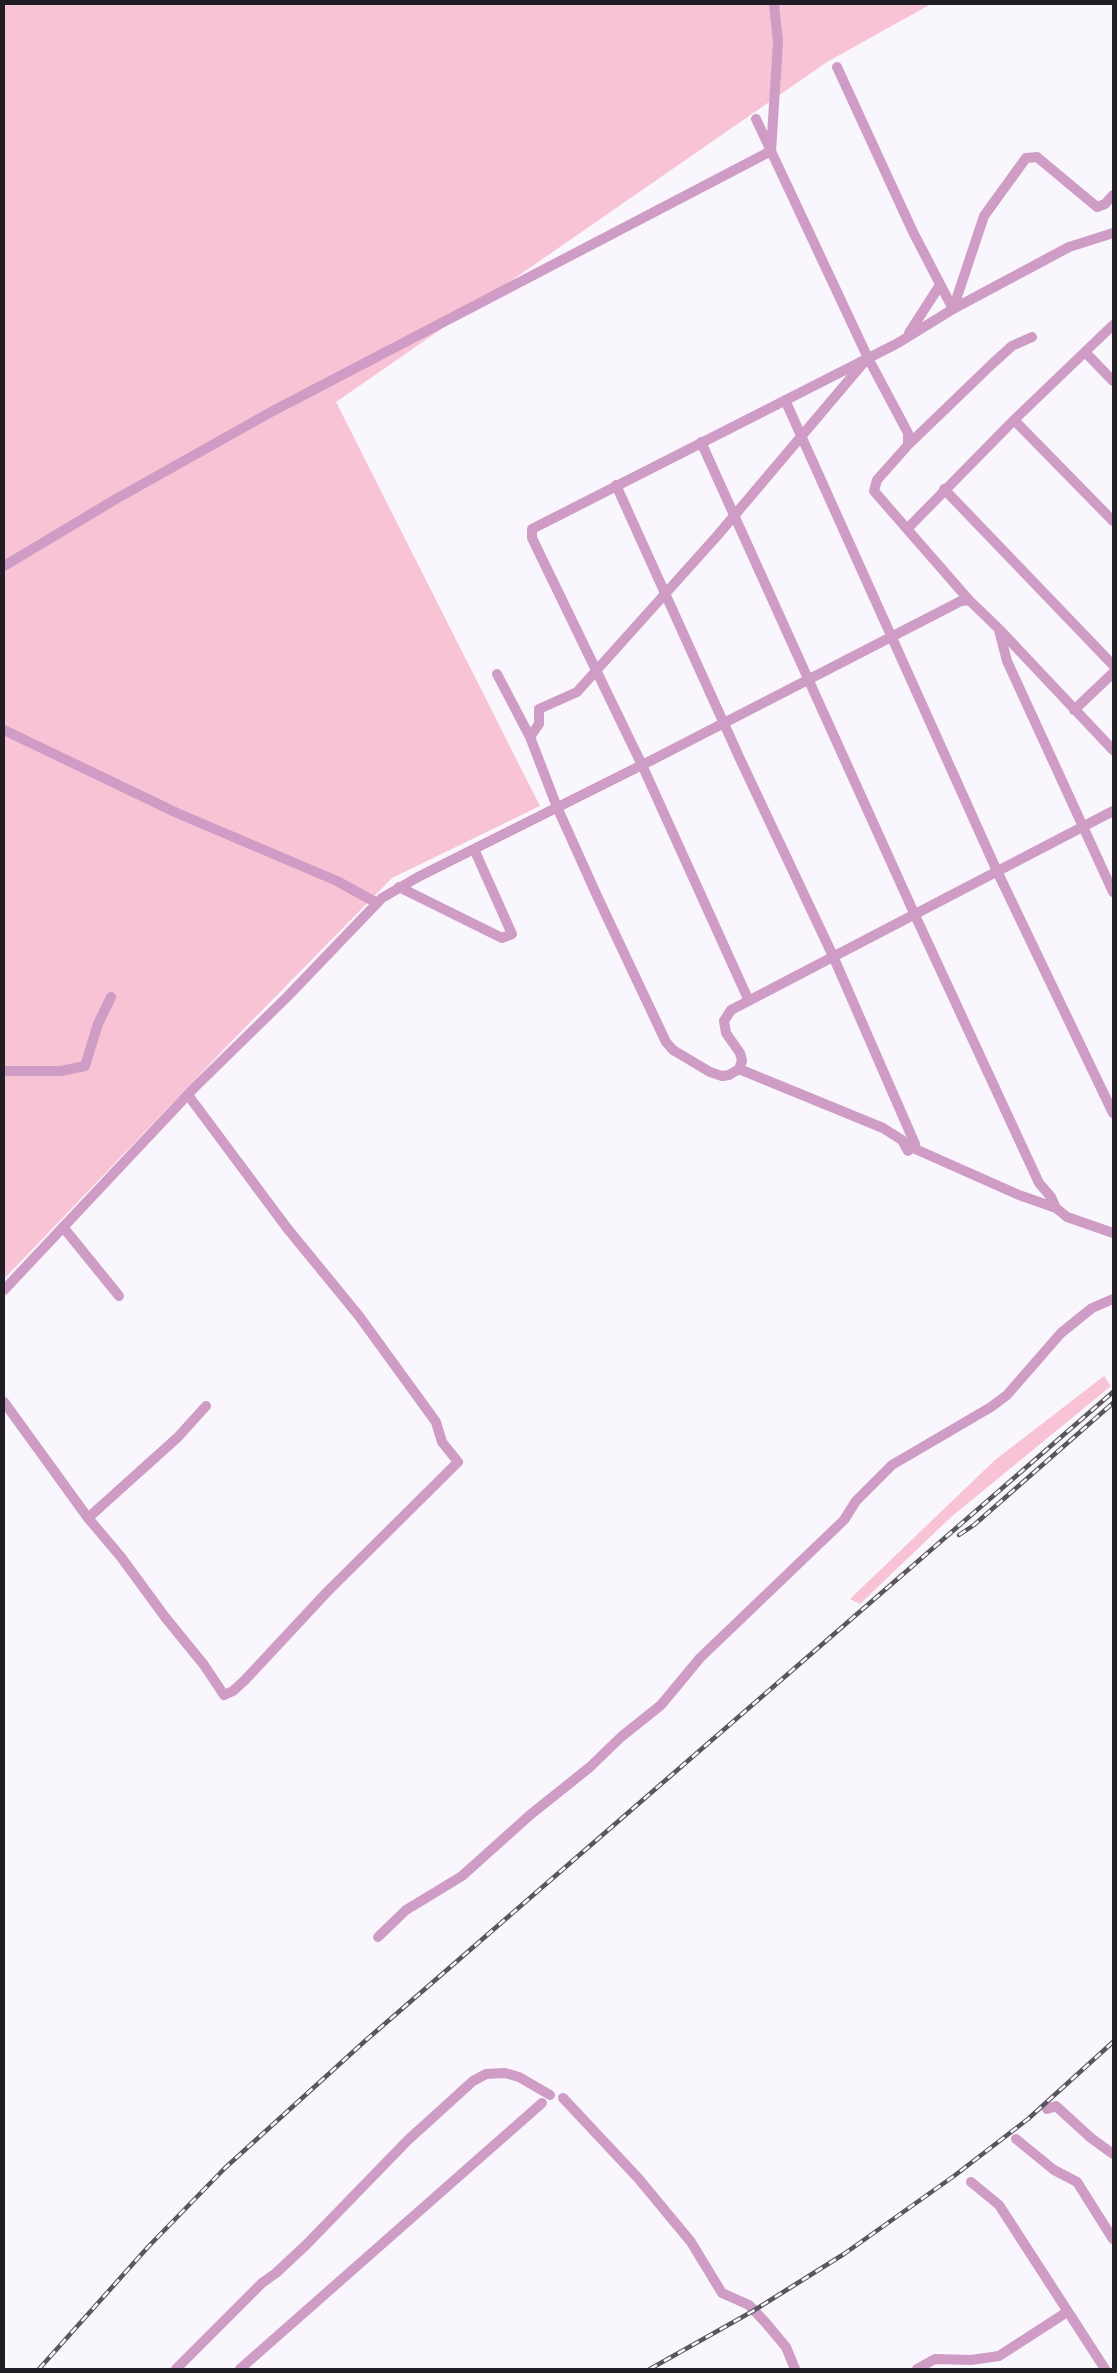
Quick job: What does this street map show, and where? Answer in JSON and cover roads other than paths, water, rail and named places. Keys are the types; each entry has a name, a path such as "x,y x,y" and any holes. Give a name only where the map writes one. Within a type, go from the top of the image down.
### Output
{"street":[{"path":"771,151 778,42 774,4"},
{"path":"837,66 913,232 953,309"},
{"path":"756,119 868,358 908,433 908,444"},
{"path":"4,566 116,499 271,412 771,151"},
{"path":"953,309 984,216 1026,158 1037,157 1097,207 1105,204 1113,195"},
{"path":"749,1001 642,765 531,534 532,530 616,485 868,358 953,309 1069,247 1113,234"},
{"path":"907,336 940,285"},
{"path":"907,529 944,489 1014,420 1113,326"},
{"path":"1032,337 1012,346 1005,352 908,444 876,480 874,491 969,600 1113,750"},
{"path":"1085,352 1113,381"},
{"path":"530,737 539,724 539,709 577,692 734,516 868,358"},
{"path":"784,400 997,871 1113,1113"},
{"path":"1014,420 1113,521"},
{"path":"701,442 914,913 1039,1183 1051,1197 1056,1208"},
{"path":"616,485 723,722 833,956 914,1140 913,1148"},
{"path":"944,489 1113,665"},
{"path":"4,1290 188,1094 287,997 377,903 399,887 642,765 890,636 961,601 969,600"},
{"path":"999,630 1007,661 1113,892"},
{"path":"1074,710 1113,673"},
{"path":"497,674 530,737 557,807 666,1042 673,1050 710,1072 722,1076 730,1075 739,1068 742,1061 740,1053 726,1033 724,1021 731,1010 1113,811"},
{"path":"4,730 177,813 337,882 377,903"},
{"path":"399,887 502,938 512,934 474,849"},
{"path":"4,1071 61,1071 85,1066 98,1024 111,997"},
{"path":"739,1068 883,1128 902,1140 908,1151 913,1148"},
{"path":"4,1402 88,1518 121,1557 165,1617 204,1665 224,1696 245,1680 331,1588 458,1462 442,1442 436,1422 359,1316 287,1228 188,1094"},
{"path":"913,1148 1019,1195 1056,1208 1067,1218 1113,1233"},
{"path":"64,1227 118,1296"},
{"path":"378,1937 406,1910 462,1876 530,1815 590,1767 621,1737 661,1705 686,1672 732,1625 766,1596 813,1548 844,1520 856,1502 892,1464 991,1407 1007,1395 1061,1333 1092,1308 1113,1298"},
{"path":"88,1518 178,1437 206,1406"},
{"path":"176,2369 262,2283 276,2273 306,2245 408,2140 473,2081 486,2074 505,2073 520,2078 550,2096"},
{"path":"564,2098 638,2178 691,2242 722,2294 749,2305 765,2322 786,2348 794,2369"},
{"path":"240,2369 542,2103"},
{"path":"1047,2109 1056,2106 1091,2138 1113,2154"},
{"path":"1016,2139 1054,2170 1077,2182 1113,2239"},
{"path":"971,2182 999,2205 1105,2369"},
{"path":"917,2369 935,2359 971,2360 999,2356 1067,2312"}],"railway":[{"path":"39,2369 148,2247 225,2168 365,2041 1113,1392"},
{"path":"959,1535 974,1525 1113,1403"},
{"path":"650,2369 753,2311 844,2254 954,2176 1028,2119 1113,2042"}]}
